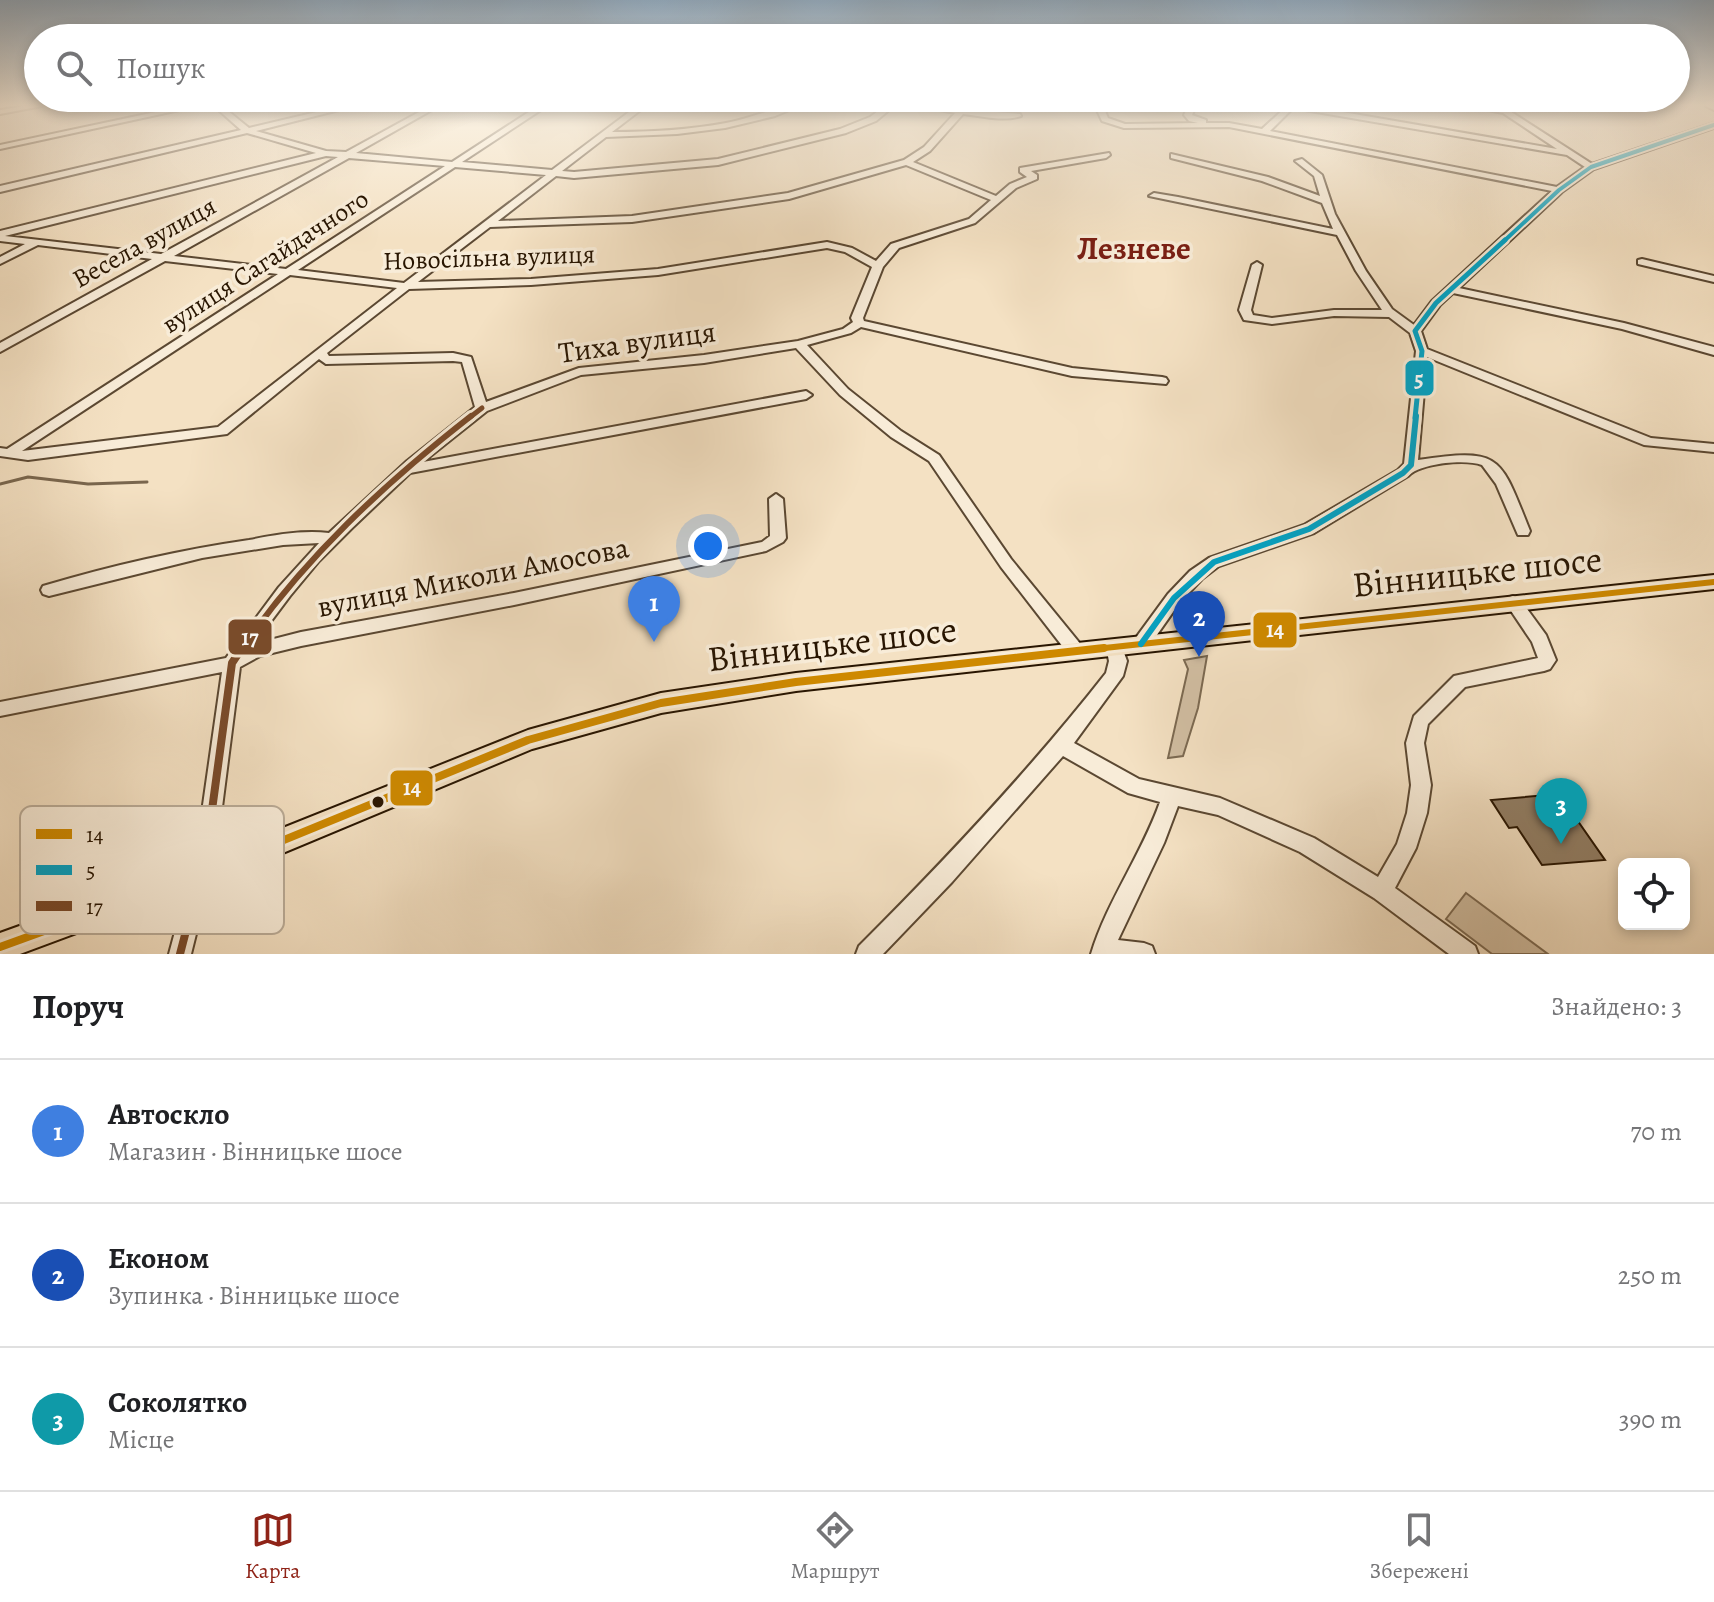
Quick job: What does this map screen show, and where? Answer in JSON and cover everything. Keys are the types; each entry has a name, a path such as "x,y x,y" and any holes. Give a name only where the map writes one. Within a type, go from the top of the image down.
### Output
{"main road":[{"name":"Вінницьке шосе","path":"284,840 528,740 636,709 782,684 1714,582"},
{"name":"Вінницьке шосе","path":"0,947 36,934"}],"street":[{"path":"0,189 165,151"},
{"path":"317,151 326,153"},
{"name":"Весела вулиця","path":"0,348 351,151"},
{"name":"вулиця Сагайдачного","path":"5,453 475,151"},
{"path":"5,453 44,454 222,431 583,151"},
{"path":"0,236 326,153 551,174 637,172 718,162 764,151"},
{"path":"487,224 632,219 702,211 789,196 907,162 925,151"},
{"path":"1362,151 1559,190"},
{"path":"1553,151 1567,153"},
{"path":"1563,151 1591,167"},
{"path":"1415,331 1436,303 1559,190 1591,167 1639,151"},
{"path":"1106,155 1023,170 1034,177 1013,186 972,221 895,246 878,266 857,318 859,323 1072,372 1162,381"},
{"path":"1174,156 1265,179 1326,201"},
{"path":"1299,161 1318,175 1326,201 1361,271 1392,314 1415,331 1422,351 1411,465"},
{"path":"907,162 998,200"},
{"path":"1154,196 1204,204 1283,225 1341,233"},
{"name":"Новосільна вулиця","path":"0,236 37,243 405,286 531,282 658,272 827,245 854,250 866,261 878,266"},
{"path":"0,261 37,243"},
{"path":"1642,262 1714,279"},
{"path":"1257,265 1245,310 1248,318 1257,321 1350,312 1392,314"},
{"path":"1451,289 1624,326 1714,351"},
{"name":"Тиха вулиця","path":"232,663 299,574 333,539 408,469 482,408 579,372 704,359 799,344 828,338 859,323"},
{"path":"799,344 844,392 896,434 934,458 1006,563 1076,651"},
{"path":"1422,351 1649,442 1714,448"},
{"path":"320,352 326,360 453,357 467,360 482,408"},
{"path":"408,469 806,395"},
{"path":"1141,644 1174,598 1214,562 1309,529 1403,473 1411,465 1466,457 1486,459 1496,469 1523,531"},
{"name":"вулиця Миколи Амосова","path":"0,709 232,663 256,650 301,639 514,599 766,546 778,538 776,499"},
{"path":"49,590 121,570 229,547 296,537 333,539"},
{"path":"1382,891 1406,848 1417,813 1421,785 1415,743 1420,721 1460,681 1544,664 1547,660 1540,640 1513,602"},
{"path":"867,954 945,875 1061,745 1114,676 1118,661 1114,647"},
{"path":"211,806 232,663"},
{"path":"1061,745 1135,787 1220,807 1307,845 1382,891 1467,954"},
{"path":"1144,954 1102,952 1133,879 1158,840 1172,795"},
{"path":"180,954 185,934"}],"shaded area":[{"path":"1207,656 1198,708 1183,756 1168,758 1188,669 1184,660"},
{"path":"1466,893 1548,954 1492,954 1446,919"}],"building":[{"path":"1559,794 1605,860 1542,865 1517,827 1509,828 1491,800"}],"waterway":[{"path":"0,484 28,477 88,484 147,482"}],"transit line":[{"name":"5","path":"1141,644 1174,598 1214,562 1309,529 1403,473 1411,465 1422,351 1415,331 1436,303 1559,190 1591,167 1639,151"},
{"name":"17","path":"213,806 232,663 284,591 345,525 412,464 482,408"},
{"name":"14","path":"284,840 528,740 661,703 796,682 1714,582"},
{"name":"14","path":"0,947 36,934"},
{"name":"17","path":"180,954 185,934"}],"place":[{"name":"Автоскло","path":"654,642"},
{"name":"Економ","path":"1199,657"},
{"name":"Соколятко","path":"1561,844"}],"district":[{"name":"Лезневе","path":"1134,248"}]}
